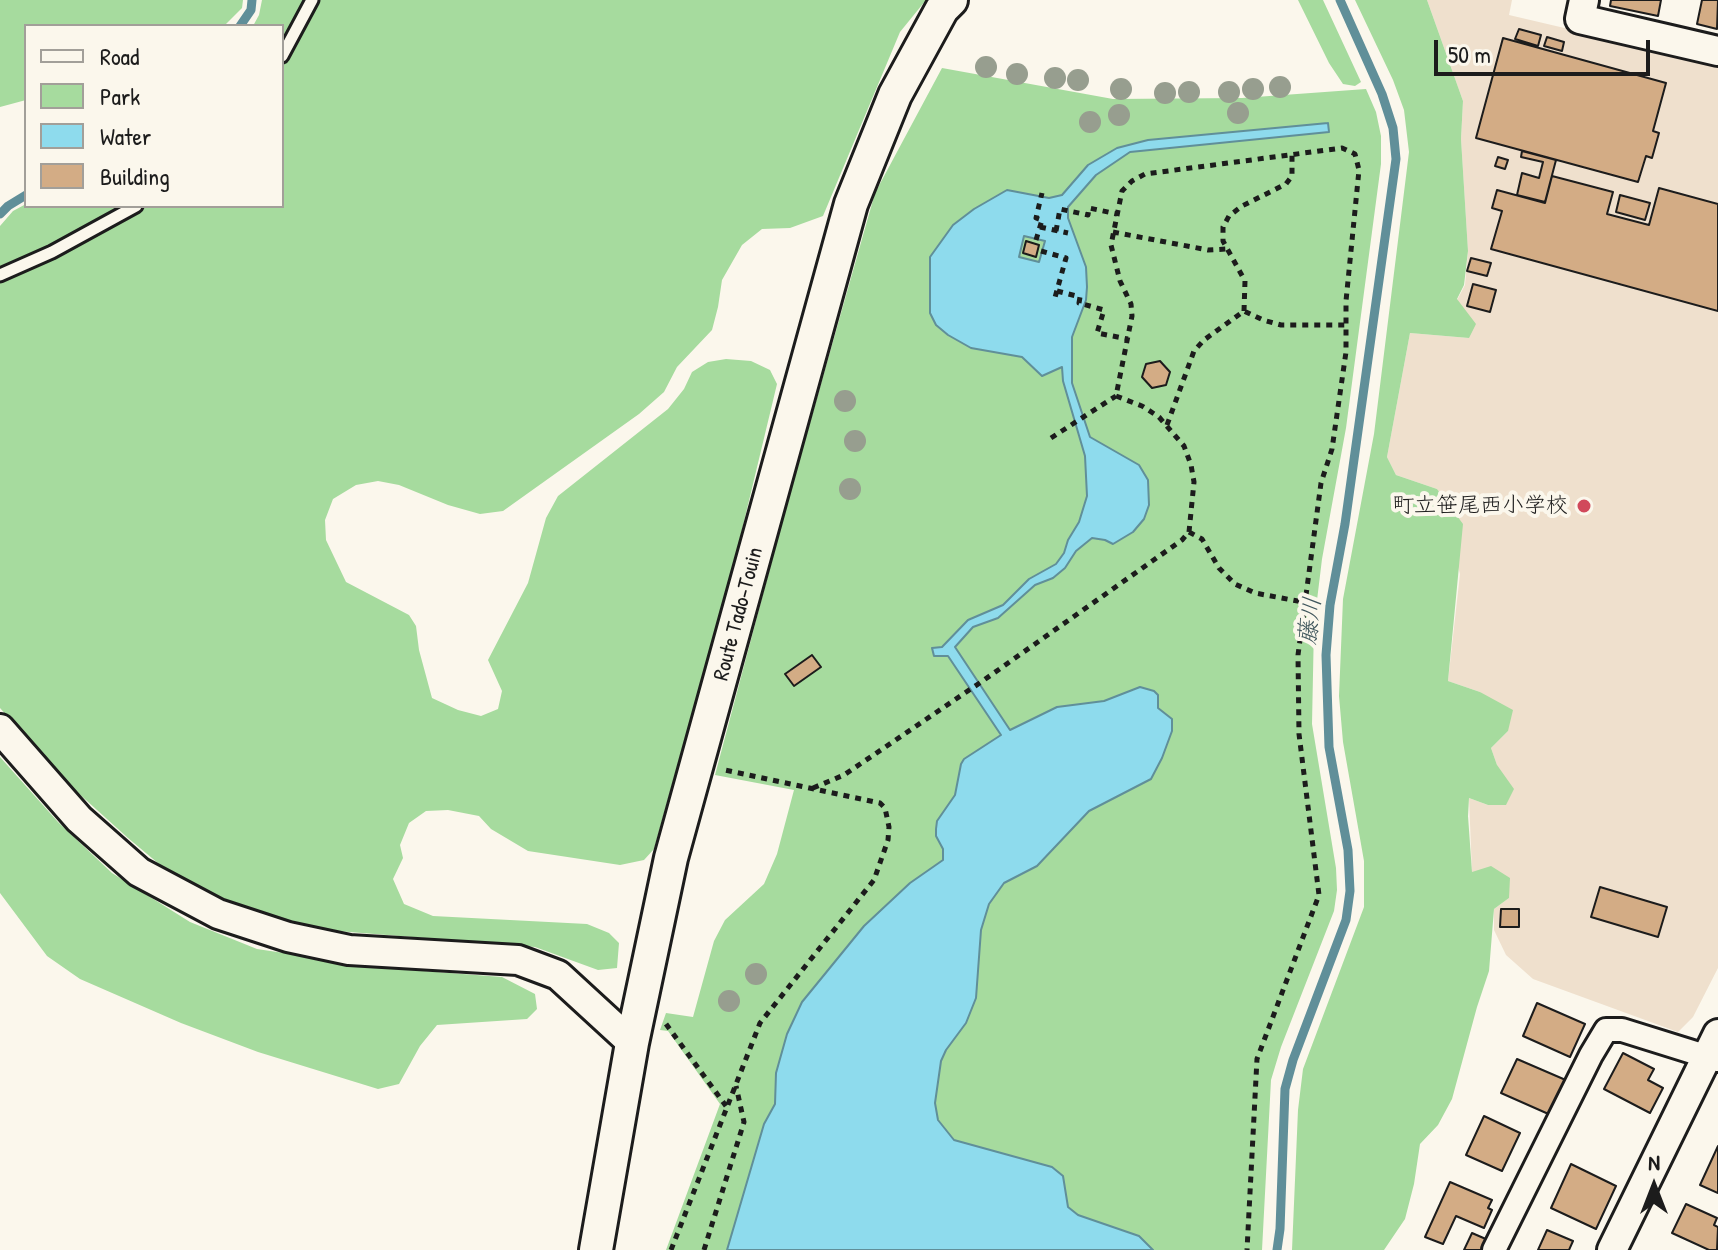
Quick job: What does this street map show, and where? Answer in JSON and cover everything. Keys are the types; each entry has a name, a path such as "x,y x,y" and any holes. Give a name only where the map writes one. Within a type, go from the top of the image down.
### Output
{"main road":[{"name":"Route Tado-Touin","path":"596,1250 632,1043 671,858 851,204 895,95 942,9 951,0"}],"street":[{"path":"1584,0 1580,19 1718,51"},
{"path":"0,729 79,819 139,872 218,914 288,937 349,950 518,960 558,975 632,1043"},
{"path":"1494,1250 1606,1030 1622,1030 1714,1050 1612,1250"}],"lane":[{"path":"284,52 312,0"},
{"path":"0,275 65,245 132,208"}],"path":[{"path":"1051,438 1116,396 1128,339 1131,304 1112,255 1114,214 1122,191 1132,181 1145,174 1292,154 1342,148 1355,154 1359,163 1346,301 1346,352 1332,449 1321,483 1298,655 1299,734 1319,895 1257,1059 1247,1250"},
{"path":"1244,311 1245,281 1223,241 1223,227 1229,216 1286,184 1292,176 1292,154"},
{"path":"1036,240 1042,220 1036,218 1042,193"},
{"path":"1056,231 1060,209 1088,215 1089,208 1114,214"},
{"path":"1040,227 1068,233"},
{"path":"1113,232 1208,250 1227,249"},
{"path":"1041,251 1066,258 1054,301"},
{"path":"1057,291 1080,297 1079,303 1104,310 1097,333 1128,339"},
{"path":"1244,311 1281,325 1347,325"},
{"path":"1167,425 1194,351 1244,311"},
{"path":"813,788 844,775 984,680 1189,532 1194,482 1184,446 1167,425 1142,406 1116,396"},
{"path":"1189,532 1202,539 1219,568 1235,584 1255,593 1303,602"},
{"path":"671,1250 760,1023 874,880 886,850 889,827 885,808 880,803 697,764"},
{"path":"640,1004 671,1028 727,1106"},
{"path":"704,1250 744,1122 735,1085"}],"shaded area":[{"name":"町立笹尾西小学校","path":"1427,0 1512,0 1509,15 1718,64 1718,968 1693,1017 1678,1032 1533,979 1506,955 1494,930 1494,909 1509,898 1472,873 1469,798 1488,805 1497,765 1491,748 1508,731 1480,692 1448,681 1460,574 1437,489 1396,475 1387,457 1410,333 1469,338 1457,300 1465,285 1468,251 1461,139 1463,101"}],"green space":[{"path":"0,0 243,0 242,8 226,24 24,24 24,101 0,107"},
{"path":"262,0 926,0 900,32 823,216 790,228 762,229 742,245 722,280 712,330 677,367 664,392 639,414 503,511 480,514 399,485 378,481 356,485 333,499 325,520 326,540 346,582 409,615 416,626 432,698 481,716 498,709 502,691 488,660 528,583 546,518 558,496 668,409 684,389 692,372 708,362 726,359 751,361 770,370 777,384 734,563 654,849 644,860 620,865 528,851 491,829 479,816 448,810 426,811 409,823 400,845 403,858 393,879 404,904 433,916 587,924 609,933 619,943 617,968 598,970 535,947 325,930 270,917 210,894 165,869 128,838 66,782 0,708 0,226 13,211 24,205 24,208 284,208 284,24 254,24"},
{"path":"1298,0 1323,0 1361,82 1355,86 1343,84 1329,63"},
{"path":"1355,0 1427,0 1463,101 1461,139 1468,251 1464,285 1457,299 1476,324 1469,338 1410,333 1387,457 1396,475 1437,489 1463,524 1448,681 1480,692 1513,710 1508,731 1491,748 1497,765 1514,789 1506,805 1488,805 1469,798 1468,816 1472,872 1491,866 1510,878 1509,898 1494,909 1489,971 1452,1099 1438,1125 1420,1144 1405,1219 1384,1250 1292,1250 1298,1110 1303,1069 1364,907 1364,861 1343,742 1339,696 1343,599 1374,434 1409,152 1404,110"},
{"path":"942,68 1113,99 1242,98 1366,89 1376,112 1381,136 1381,164 1346,428 1322,559 1314,625 1312,724 1337,890 1334,911 1271,1080 1262,1250 666,1250 720,1104 668,1031 660,1030 666,1013 693,1017 714,941 725,920 764,884 777,854 794,790 715,775 787,504 875,193"},
{"path":"0,757 58,822 112,873 190,922 257,949 384,968 502,977 535,994 537,1009 527,1019 437,1025 420,1046 399,1084 378,1089 258,1052 80,979 47,956 0,893"}],"water":[{"path":"1328,123 1329,132 1130,152 1096,175 1068,207 1068,218 1086,267 1087,287 1086,300 1072,337 1072,383 1090,437 1139,465 1148,480 1149,505 1144,519 1133,532 1113,544 1092,538 1053,578 1035,585 998,618 973,627 955,647 1010,730 1057,707 1104,701 1140,687 1158,695 1158,708 1172,719 1172,731 1151,779 1089,811 1037,866 1004,883 989,904 981,930 976,998 966,1023 941,1061 935,1103 938,1120 954,1140 1052,1167 1063,1176 1068,1207 1078,1215 1139,1236 1153,1250 727,1250 764,1124 775,1104 776,1073 787,1034 802,1002 864,926 910,883 943,860 943,849 936,836 937,821 955,795 961,764 1001,735 948,656 934,656 932,648 942,647 968,620 1003,605 1029,579 1056,564 1079,522 1087,496 1085,456 1063,381 1062,367 1042,376 1022,357 971,348 936,325 930,313 930,257 953,225 1007,190 1049,198 1062,195 1088,165 1117,148 1148,140","holes":["1024,236 1045,241 1039,262 1019,257"]}],"building":[{"path":"1611,0 1661,0 1658,16 1610,6"},
{"path":"1702,0 1718,0 1717,29 1697,24"},
{"path":"1519,29 1541,35 1538,46 1515,39"},
{"path":"1547,37 1564,42 1562,51 1544,46"},
{"path":"1503,38 1666,83 1653,131 1659,133 1652,158 1646,156 1638,182 1476,138"},
{"path":"1522,151 1556,160 1545,202 1517,195 1522,173 1539,178 1543,162 1521,157"},
{"path":"1498,157 1508,160 1505,169 1495,166"},
{"path":"1552,176 1613,192 1607,214 1649,225 1659,188 1718,204 1718,311 1491,249 1502,211 1492,208 1497,190 1545,203"},
{"path":"1620,195 1650,203 1645,220 1616,212"},
{"path":"1026,241 1039,245 1036,257 1023,253"},
{"path":"1471,258 1491,263 1487,276 1467,271"},
{"path":"1473,284 1496,290 1490,312 1467,306"},
{"path":"1160,361 1170,372 1166,385 1152,388 1142,377 1146,364"},
{"path":"812,655 821,667 794,686 785,674"},
{"path":"1600,887 1667,907 1658,937 1591,917"},
{"path":"1501,909 1519,909 1519,927 1500,927"},
{"path":"1537,1003 1585,1024 1570,1057 1523,1036"},
{"path":"1623,1053 1654,1069 1648,1080 1663,1088 1650,1113 1604,1089"},
{"path":"1517,1059 1568,1081 1553,1116 1501,1093"},
{"path":"1484,1116 1520,1133 1502,1171 1466,1155"},
{"path":"1718,1146 1718,1193 1700,1185"},
{"path":"1571,1164 1616,1186 1596,1229 1551,1208"},
{"path":"1450,1182 1492,1200 1488,1208 1492,1210 1484,1228 1456,1216 1443,1244 1425,1237"},
{"path":"1686,1204 1717,1218 1714,1225 1718,1227 1717,1250 1709,1250 1672,1233"},
{"path":"1547,1230 1573,1241 1569,1250 1538,1250"},
{"path":"1472,1233 1495,1243 1491,1250 1464,1250"}],"waterway":[{"path":"241,24 251,10 252,0"},
{"name":"藤川","path":"1277,1250 1285,1089 1346,920 1350,891 1348,850 1329,747 1326,655 1330,605 1345,524 1396,159 1393,128 1382,94 1340,0"},
{"path":"0,214 24,196"}],"place":[{"name":"町立笹尾西小学校","path":"1584,506"}]}
